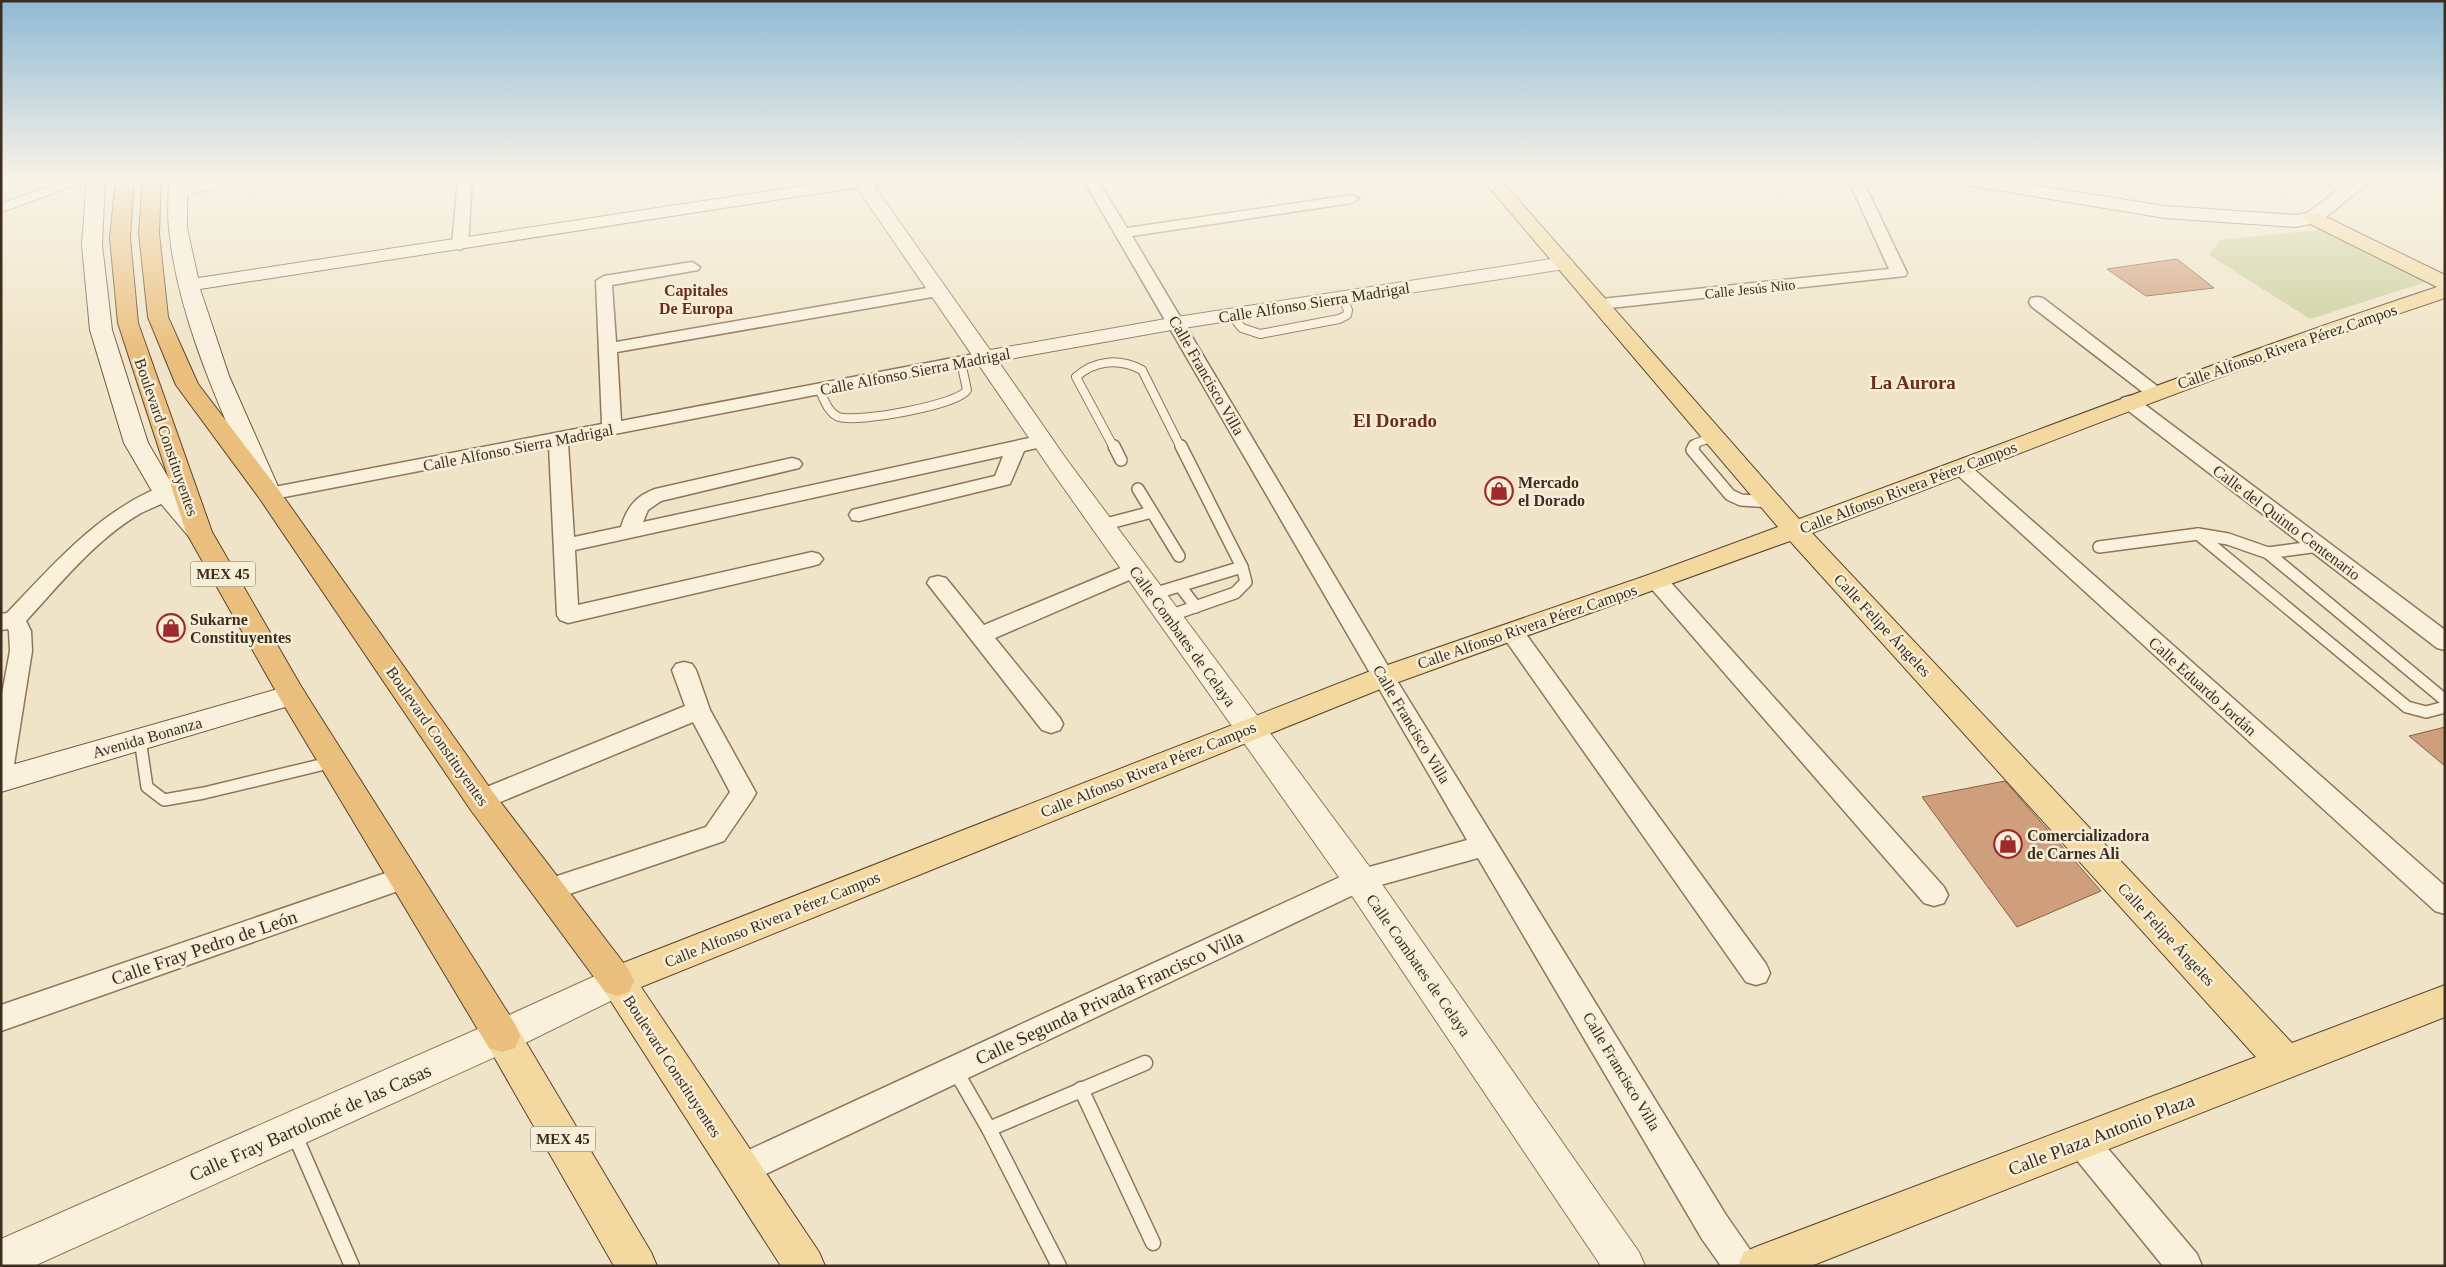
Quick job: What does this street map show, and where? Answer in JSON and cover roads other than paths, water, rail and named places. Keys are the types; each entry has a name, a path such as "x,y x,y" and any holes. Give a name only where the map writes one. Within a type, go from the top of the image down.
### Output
{"highway":[{"name":"Boulevard Constituyentes","path":"120,238 128,323 174,489 292,695 406,876 502,1036"},
{"name":"Boulevard Constituyentes","path":"150,238 158,317 187,385 269,494 482,800 618,981"}],"main road":[{"path":"92,238 101,330 136,443 174,489"},
{"path":"180,238 189,285 218,376 269,494"},
{"path":"189,285 502,238"},
{"name":"Calle Combates de Celaya","path":"904,238 938,292 973,360 1029,444 1102,524 1135,569 1167,599 1250,728 1360,880 1625,1266"},
{"name":"Calle Felipe Ángeles","path":"1542,238 1795,530 2285,1062"},
{"path":"2354,238 2445,283"},
{"name":"Calle Alfonso Sierra Madrigal","path":"973,360 1177,323 1564,263"},
{"name":"Calle Alfonso Rivera Pérez Campos","path":"618,981 1250,728 1383,677 1657,581 1961,468 2129,402 2319,333 2445,291"},
{"name":"Avenida Bonanza","path":"1,780 292,695"},
{"name":"Calle Fray Bartolomé de las Casas","path":"1,1260 502,1036 618,981"},
{"name":"Boulevard Constituyentes","path":"618,981 740,1170 805,1266"},
{"name":"Calle Plaza Antonio Plaza","path":"1758,1266 2445,1001"},
{"name":"Boulevard Constituyentes","path":"502,1036 637,1266"}],"street":[{"path":"460,245 461,238"},
{"name":"Calle Francisco Villa","path":"1126,238 1383,677 1486,845 1714,1227 1741,1266"},
{"name":"Calle Jesús Nito","path":"1601,304 1899,273 1883,238"},
{"path":"612,429 606,349 604,281 692,267"},
{"path":"606,349 938,292"},
{"path":"2036,302 2155,393"},
{"name":"Calle Alfonso Sierra Madrigal","path":"269,494 973,360"},
{"name":"Calle del Quinto Centenario","path":"2129,402 2445,642"},
{"path":"558,440 568,615 812,560"},
{"path":"859,515 1003,480 1029,444"},
{"path":"564,546 1029,444"},
{"path":"630,532 636,509 646,499 662,493 792,464"},
{"name":"Calle Eduardo Jordán","path":"1961,468 2445,903"},
{"path":"1,772 21,651 20,631 8,621 95,535 132,509 174,489"},
{"path":"981,635 1135,569"},
{"path":"1657,581 1934,895"},
{"path":"938,583 1051,724"},
{"path":"1512,632 1756,972"},
{"path":"549,890 715,834 743,793 698,710 684,670"},
{"path":"482,800 698,710"},
{"name":"Calle Segunda Privada Francisco Villa","path":"740,1170 954,1068 1360,880 1486,845"},
{"name":"Calle Fray Pedro de León","path":"1,1018 406,876"},
{"path":"2082,1142 2185,1266"}],"lane":[{"path":"819,389 829,410 839,417 855,419 964,396 973,360"},
{"path":"1121,460 1076,378 1084,368 1109,362 1130,363 1142,370 1242,567 1246,582 1235,593 1196,607 1167,599"},
{"path":"1138,489 1179,556"},
{"path":"1102,524 1152,512"},
{"path":"2099,547 2198,534 2228,539 2268,553 2445,700"},
{"path":"2198,534 2407,707 2419,713 2437,711 2445,706"},
{"path":"2268,553 2319,546"},
{"path":"1167,599 1242,567"},
{"path":"1167,599 1196,607"},
{"path":"140,739 147,787 164,800 204,793 334,762"},
{"path":"989,1129 1145,1063"},
{"path":"954,1068 989,1129 1059,1266"},
{"path":"1081,1089 1153,1243"},
{"path":"293,1130 352,1266"}],"place":[{"name":"Mercado el Dorado","path":"1499,491"},
{"name":"Sukarne Constituyentes","path":"171,628"},
{"name":"Comercializadora de Carnes Ali","path":"2008,844"}],"district":[{"name":"Capitales De Europa","path":"696,299"},
{"name":"La Aurora","path":"1913,382"},
{"name":"El Dorado","path":"1395,420"}]}
